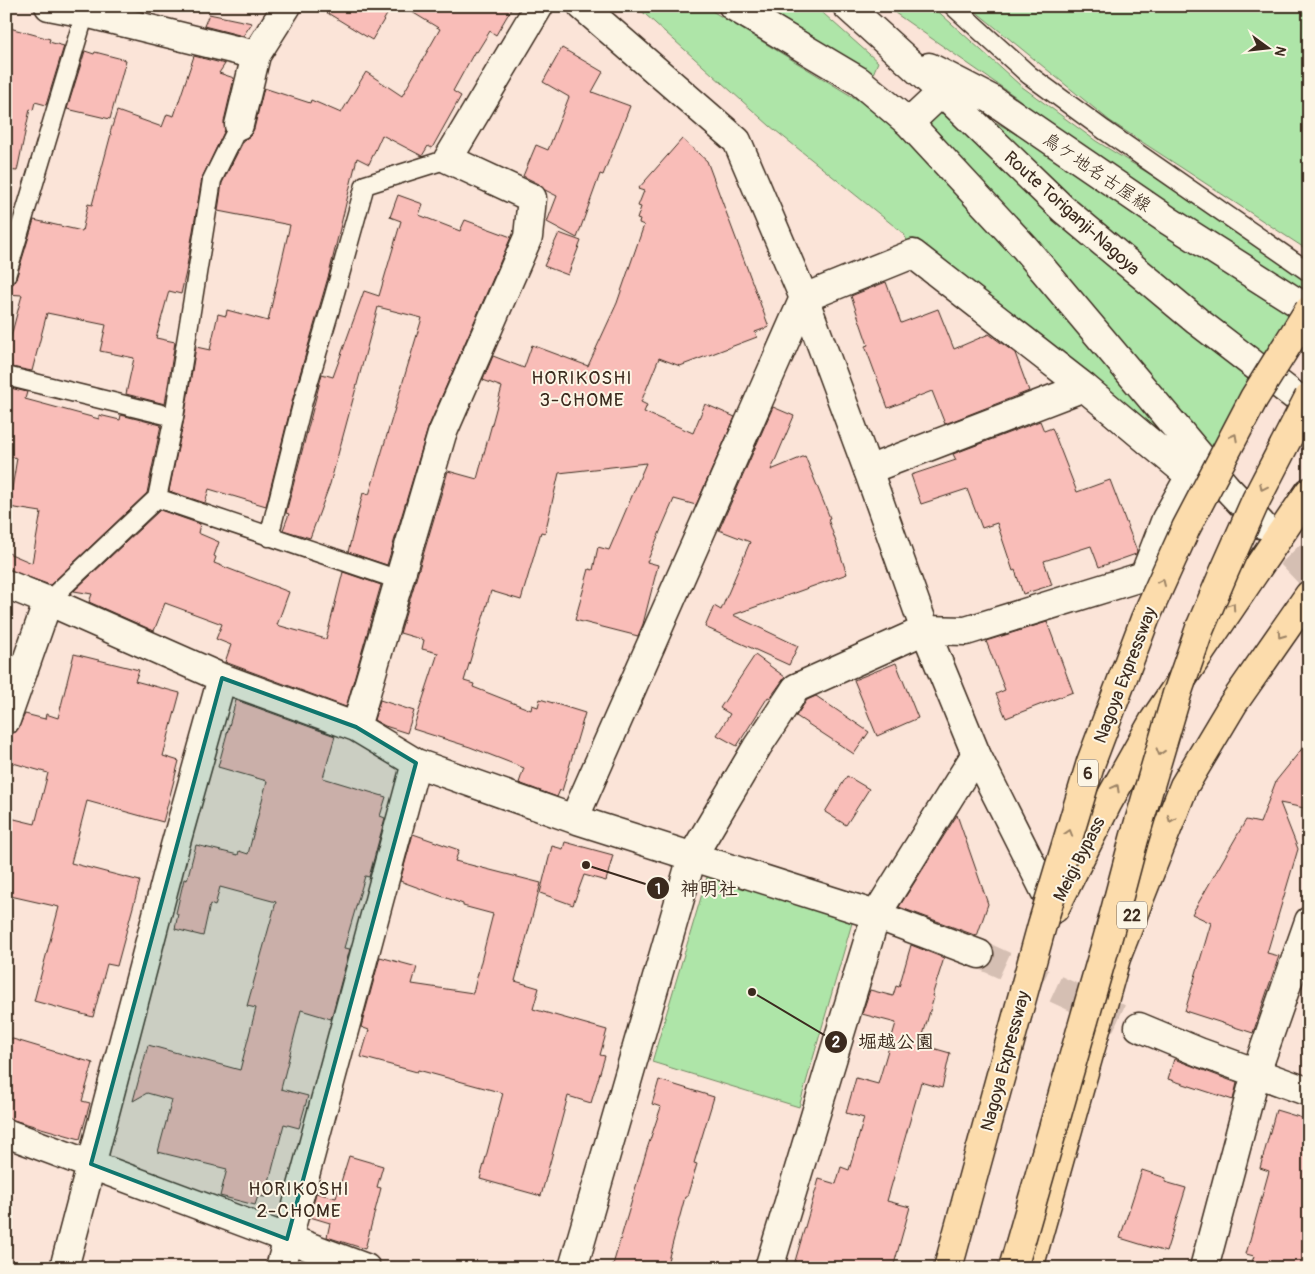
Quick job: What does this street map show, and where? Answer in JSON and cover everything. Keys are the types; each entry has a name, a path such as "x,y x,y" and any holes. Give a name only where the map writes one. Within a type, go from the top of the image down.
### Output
{"highway":[{"name":"Nagoya Expressway","path":"948,1268 1045,916 1091,762 1145,619 1186,528 1304,306"},
{"path":"1014,1268 1134,839 1177,694 1200,628 1224,572 1265,483 1309,397"},
{"name":"Meigi Bypass","path":"942,1268 1020,980 1107,804 1153,722 1309,492"},
{"name":"22","path":"1028,1268 1116,958 1184,786 1233,704 1309,595"}],"street":[{"path":"49,6 86,10 256,55"},
{"path":"239,125 256,55 287,6"},
{"path":"356,727 442,434 528,237 532,198 448,158 540,6"},
{"path":"582,6 736,141 804,298 925,630 976,754 1054,909"},
{"path":"733,6 859,81 909,123 1025,248 1201,472"},
{"name":"Route Toriganji-Nagoya","path":"847,6 942,92 1063,209 1197,321 1309,408"},
{"name":"鳥ケ地名古屋線","path":"896,50 991,99 1169,221 1304,306"},
{"path":"909,123 942,92"},
{"path":"574,819 804,298 913,254 1084,387 1201,472 1261,524"},
{"path":"868,470 1084,387"},
{"path":"573,1268 692,858 757,747 796,688 925,630 966,631 1144,576 1166,520 1201,472"},
{"path":"6,584 222,678 356,727 416,763 574,819 692,858 876,915 979,954"},
{"path":"6,720 48,601"},
{"path":"64,1268 172,856 222,678"},
{"path":"770,1268 876,915 976,754"},
{"path":"280,1268 416,763"},
{"path":"1204,1268 1256,1073 1309,920"},
{"path":"1140,1027 1199,1052 1309,1092"},
{"path":"6,1133 366,1268"}],"lane":[{"path":"953,6 1030,75 1112,136 1309,272"},
{"path":"6,276 86,10"},
{"path":"48,601 157,498 174,417 212,180 239,125"},
{"path":"269,537 303,401 364,185 448,158"},
{"path":"6,376 174,417"},
{"path":"157,498 400,580"}],"highlighted area":[{"path":"222,678 356,727 416,763 287,1239 91,1164"}],"green space":[{"path":"636,6 704,6 876,111 909,123 942,92 1165,218 1016,97 885,6 932,6 1021,86 1096,141 1309,272 1309,277 1295,300 1211,469 1084,387 913,254 904,234 770,126"},
{"path":"763,6 815,6 878,62 873,74"},
{"path":"969,6 1309,6 1309,251 1110,121"},
{"path":"710,867 852,923 799,1107 652,1062"}],"building":[{"path":"316,6 392,6 372,40"},
{"path":"402,6 513,6 496,35 490,31 477,52 475,51 453,91 461,96 432,148 428,146 422,156 382,135 369,164 357,158 329,274 293,398 266,506 209,489 205,503 169,491 196,347 210,350 218,314 226,316 227,310 268,321 290,225 218,211 222,183 244,140 250,136 254,129 264,88 310,103 311,100 341,113 366,72 402,96 440,29"},
{"path":"209,14 252,23 243,36 204,26"},
{"path":"6,27 50,39 49,42 64,46 46,105 35,102 33,110 30,109 17,171 6,170"},
{"path":"562,48 603,72 592,92 630,106 603,175 600,174 577,238 547,222 557,196 523,176 536,145 548,150 569,97 543,82"},
{"path":"85,51 126,60 110,119 67,109"},
{"path":"194,56 225,64 219,73 234,78 224,121 225,130 202,178 181,294 169,291 156,338 175,342 165,404 126,394 134,358 100,351 106,325 47,313 32,371 6,366 6,355 22,295 6,294 6,286 13,284 16,279 34,220 82,231 88,204 92,205 117,111 162,127 167,114 174,116"},
{"path":"682,139 707,161 769,327 755,332 757,337 680,366 659,358 641,402 647,405 644,412 693,433 705,404 735,417 696,505 674,499 647,562 658,565 643,624 638,636 575,620 589,569 593,570 598,547 609,550 646,463 559,473 545,533 541,532 521,600 491,591 464,681 474,684 473,687 531,710 532,705 538,707 540,699 585,713 562,791 560,790 557,797 519,783 524,768 470,747 413,729 438,653 422,649 424,640 400,633 448,471 477,479 502,387 483,380 493,356 524,368 532,345 588,366 617,303 644,225 639,223 640,220 637,219 641,207 638,206 644,191 638,189"},
{"path":"398,195 423,204 419,215 460,231 465,220 511,237 428,428 387,565 348,552 363,493 369,495 422,318 378,307 330,484 310,538 283,530 289,514 286,513 322,374 333,377 364,291 379,296 401,221 390,217"},
{"path":"6,214 13,215 6,238"},
{"path":"559,233 581,241 568,275 544,266"},
{"path":"886,282 901,323 938,309 954,349 989,334 1015,353 1029,391 945,424 932,391 888,408 865,346 868,345 851,296"},
{"path":"6,387 27,392 25,399 99,419 99,415 120,420 121,415 161,425 147,493 50,585 6,569 6,552 32,563 41,512 9,507 17,458 6,455"},
{"path":"773,407 794,416 771,470 805,456 830,518 828,519 847,574 733,615 798,646 789,665 705,627 714,606 721,610 750,542 719,530"},
{"path":"1040,421 1044,431 1052,428 1077,492 1110,480 1137,551 1136,554 1099,567 1091,546 1044,561 1052,585 1023,594 997,523 982,528 967,489 921,504 911,475 956,460 953,454"},
{"path":"160,510 200,524 198,533 219,542 214,556 216,557 214,563 289,592 277,625 326,639 343,572 381,585 346,707 225,662 231,645 216,639 222,624 165,603 154,631 89,602 92,594 74,591"},
{"path":"1047,622 1073,692 1006,718 996,694 1005,690 986,641"},
{"path":"74,654 139,670 135,681 180,693 163,756 179,761 163,822 87,801 71,863 140,881 117,966 107,964 93,1017 34,1001 59,907 6,895 6,817 35,824 48,773 6,761 6,735 16,732 25,714 45,719 46,714 58,718"},
{"path":"755,655 785,677 770,698 768,697 737,746 717,735 730,714 720,708"},
{"path":"896,663 918,718 877,736 854,680"},
{"path":"816,696 869,732 854,754 796,716 807,700"},
{"path":"236,700 335,736 323,778 386,797 380,816 385,818 369,877 365,876 344,948 350,949 331,1019 301,1010 281,1089 308,1096 299,1128 284,1124 265,1197 258,1196 255,1205 220,1196 227,1169 158,1152 172,1100 147,1093 133,1101 148,1045 240,1070 256,1008 247,1006 276,902 220,887 215,906 210,904 203,936 175,929 178,914 176,913 184,879 187,880 196,845 238,855 239,851 248,854 267,781 218,767"},
{"path":"380,700 414,711 407,733 385,726 374,720"},
{"path":"1309,740 1309,809 1280,803 1298,849 1267,953 1279,956 1253,1033 1185,1011 1211,923 1192,914 1246,820 1260,823 1276,781"},
{"path":"847,776 869,789 846,825 825,812"},
{"path":"957,815 988,904 977,936 899,907"},
{"path":"413,834 459,850 455,861 541,883 515,981 539,988 533,1009 607,1030 600,1055 605,1056 591,1103 568,1096 541,1196 480,1179 503,1093 361,1057 369,1030 361,1027 380,957 417,967 412,984 473,993 493,914 463,906 463,904 400,881"},
{"path":"565,842 613,855 606,881 584,875 573,905 540,893 552,846 563,849"},
{"path":"911,945 944,958 932,996 934,997 921,1042 930,1044 929,1047 950,1053 942,1088 921,1082 887,1201 910,1207 893,1268 793,1268 819,1179 836,1184 841,1167 849,1170 864,1118 846,1113 856,1078 878,1084 896,1023 862,1014 870,990 893,996 896,986 899,987"},
{"path":"6,1037 93,1063 82,1101 90,1103 80,1139 6,1118"},
{"path":"1174,1059 1237,1083 1233,1100 1168,1079"},
{"path":"659,1080 714,1097 694,1163 697,1164 687,1197 685,1197 666,1268 612,1268 661,1107 652,1104"},
{"path":"1276,1110 1309,1120 1309,1268 1250,1268 1254,1256 1246,1254 1269,1171 1260,1168"},
{"path":"349,1156 383,1166 377,1187 381,1188 365,1249 327,1237 330,1223 310,1217 316,1193 336,1198"},
{"path":"1142,1170 1166,1178 1165,1182 1186,1188 1166,1252 1120,1238"}],"tunnel":[{"path":"1261,524 1309,574"},
{"path":"979,954 1139,1027"}],"place":[{"name":"神明社","path":"586,865"},
{"name":"堀越公園","path":"752,992"}],"district":[{"name":"HORIKOSHI 3-CHOME","path":"582,388"},
{"name":"HORIKOSHI 2-CHOME","path":"299,1199"}]}
